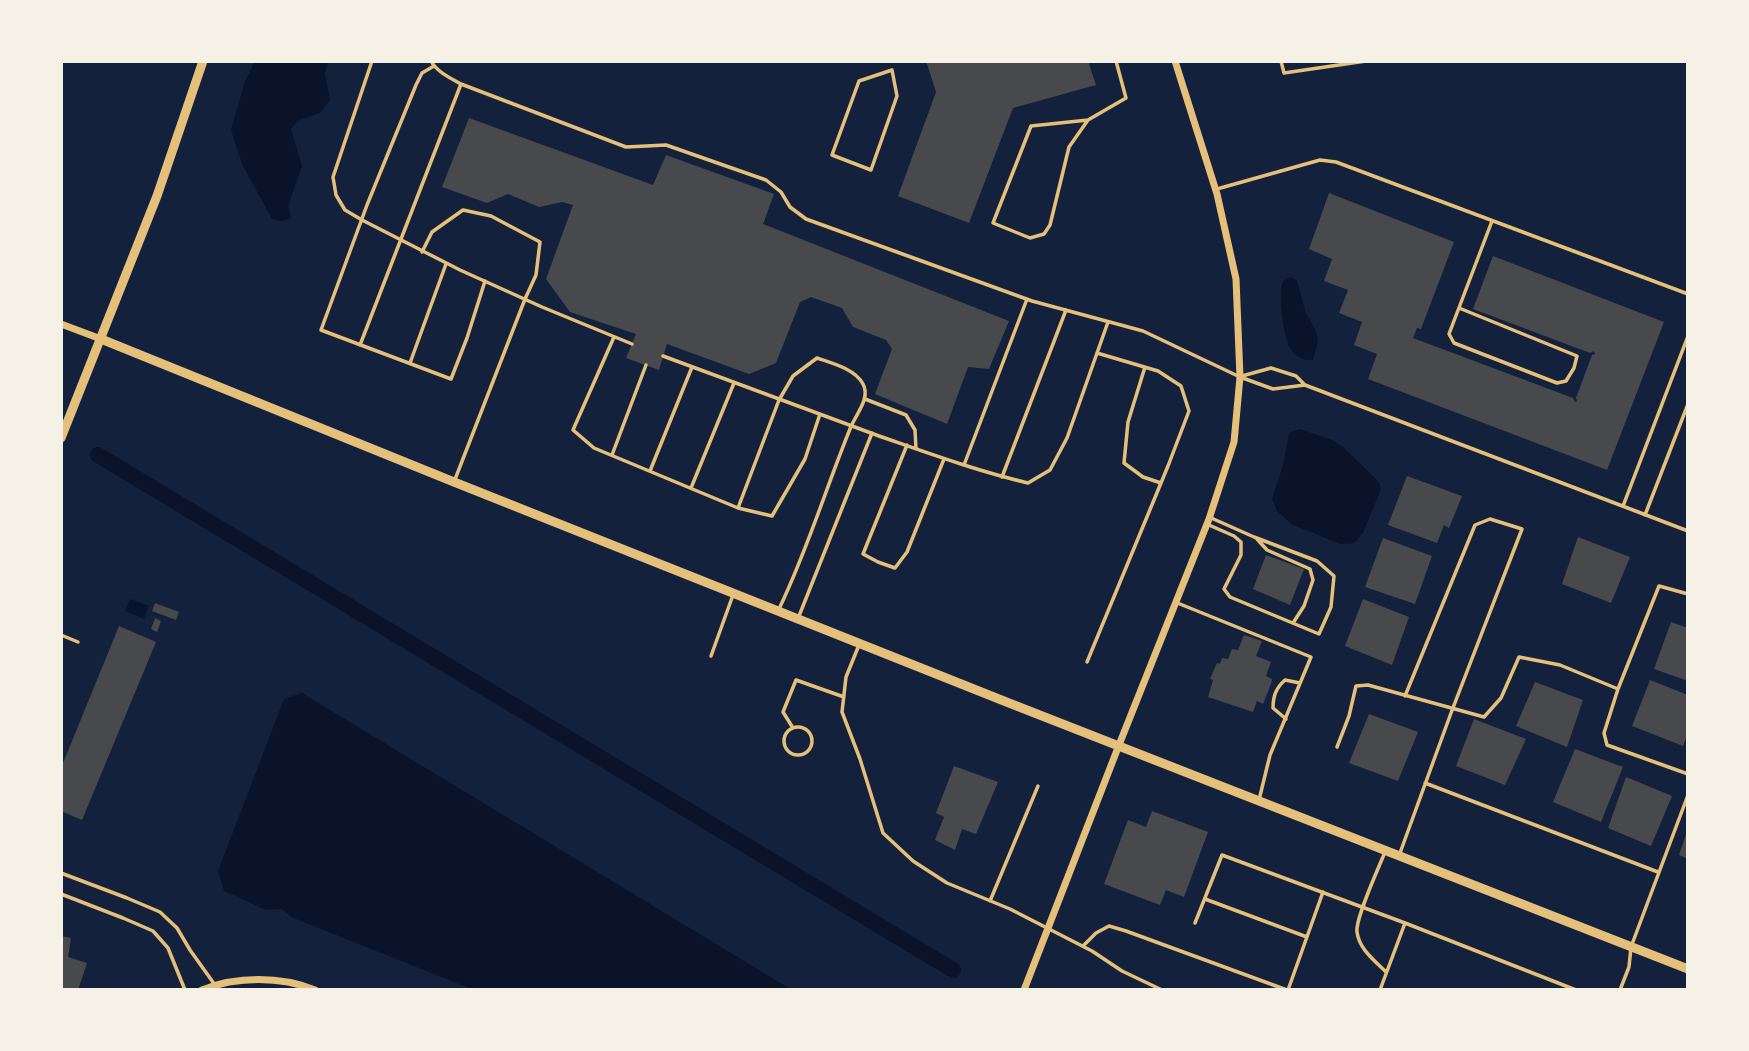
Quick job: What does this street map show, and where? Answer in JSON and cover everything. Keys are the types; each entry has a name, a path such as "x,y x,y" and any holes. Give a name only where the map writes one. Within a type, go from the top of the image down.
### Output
{"street":[{"path":"61,438 168,166 203,61"},
{"path":"1024,990 1208,520 1234,442 1240,377 1236,279 1215,190 1175,61"},
{"path":"61,324 798,619 1688,969"},
{"path":"202,990 215,985 259,979 301,984 315,990"}],"lane":[{"path":"372,61 333,177 336,195 345,211 446,264 632,344"},
{"path":"892,70 859,81 832,155 871,170 897,96 892,70 896,61"},
{"path":"1088,120 1069,147 1049,225 1044,234 1030,238 993,223 1031,126 1088,120 1126,98 1116,61"},
{"path":"1281,61 1284,73 1366,61"},
{"path":"485,281 451,379 321,330 416,85 422,73 432,64 448,78 461,84 626,147 666,145 766,180 781,192 790,207 806,219 1027,299 1143,331 1240,377 1273,389 1305,385"},
{"path":"360,345 461,84"},
{"path":"1215,190 1320,160 1336,162 1688,294"},
{"path":"422,252 432,232 463,210 491,216 540,242 536,275 454,482"},
{"path":"1459,308 1577,356 1574,368 1566,381 1557,383 1454,343 1449,334 1492,220"},
{"path":"410,363 446,264"},
{"path":"964,465 1027,299"},
{"path":"1002,477 1066,310"},
{"path":"663,356 916,449 1028,483 1051,470 1067,438 1108,322"},
{"path":"1623,506 1688,336"},
{"path":"614,337 573,430 594,448 738,508 772,516 805,459 820,414"},
{"path":"1087,662 1189,411 1181,386 1158,371 1097,353"},
{"path":"738,508 779,400 793,376 817,358 846,368 863,384 865,399 851,426 793,580 778,611"},
{"path":"612,455 646,365"},
{"path":"650,471 692,367"},
{"path":"1145,367 1129,422 1124,463 1143,477 1161,483"},
{"path":"1240,377 1271,368 1296,376 1305,385 1688,531"},
{"path":"691,488 734,383"},
{"path":"865,399 906,415 915,430 916,449"},
{"path":"1645,515 1688,404"},
{"path":"798,619 872,433"},
{"path":"907,445 863,554 895,568 907,552 944,458"},
{"path":"1399,855 1522,529 1490,519 1475,525 1405,696"},
{"path":"1208,520 1317,561 1334,576 1331,607 1319,634 1230,597 1224,589 1241,555 1241,542 1208,520"},
{"path":"1255,537 1267,550 1310,569 1313,580 1304,606 1293,623"},
{"path":"1688,594 1659,586 1618,689 1604,733 1607,745 1688,774"},
{"path":"711,656 733,593"},
{"path":"1175,602 1311,657 1270,755 1259,800"},
{"path":"61,635 78,642"},
{"path":"859,643 846,677 842,712 883,833 913,862 947,883 1010,909 1083,946 1122,971 1163,990"},
{"path":"1337,747 1349,716 1356,686 1368,685 1484,717 1501,698 1519,657 1560,665 1618,689"},
{"path":"793,727 783,712 796,680 844,697"},
{"path":"1286,719 1273,708 1273,699 1284,680 1300,683"},
{"path":"793,727 802,727 811,737 811,746 805,753 796,754 785,746 784,737 793,727"},
{"path":"1425,783 1658,872"},
{"path":"990,901 1038,786"},
{"path":"1620,990 1658,872 1688,795"},
{"path":"1386,850 1363,907 1357,930 1364,950 1386,972"},
{"path":"1195,923 1222,855 1576,990"},
{"path":"61,873 160,912 177,928 215,985"},
{"path":"1083,946 1096,933 1109,926 1287,990 1323,892"},
{"path":"61,894 153,931 168,948 185,990"},
{"path":"1205,899 1307,937"},
{"path":"1380,990 1405,923"}],"water":[{"path":"255,61 328,61 325,74 330,100 320,113 298,121 291,129 302,166 288,206 291,218 282,221 272,219 242,164 231,130 245,81"},
{"path":"1292,277 1297,281 1306,313 1316,331 1318,341 1313,360 1294,354 1286,335 1281,287 1287,278"},
{"path":"1300,429 1342,446 1379,482 1381,489 1363,533 1354,543 1340,544 1291,524 1277,511 1272,499 1283,465 1289,433"},
{"path":"130,599 149,606 144,619 125,611"},
{"path":"302,693 792,990 474,990 291,917 282,909 266,910 224,891 218,871 284,699"}],"building":[{"path":"926,61 1088,61 1096,85 1013,108 969,223 898,196 936,92"},
{"path":"469,118 653,185 666,155 774,194 763,224 1009,321 989,369 968,367 947,424 875,394 892,349 886,340 853,327 842,308 811,297 800,302 776,363 749,374 667,344 659,370 626,358 636,334 570,312 546,279 573,205 562,202 539,207 508,194 487,203 442,187"},
{"path":"1329,193 1454,242 1421,329 1417,328 1413,338 1573,398 1575,402 1594,351 1590,353 1473,309 1493,256 1664,322 1607,470 1368,379 1377,354 1354,345 1362,322 1339,313 1348,290 1324,281 1332,259 1309,249"},
{"path":"1407,476 1462,496 1449,528 1444,525 1437,543 1388,525"},
{"path":"1578,537 1630,557 1611,603 1562,584"},
{"path":"1383,538 1432,556 1415,604 1365,587"},
{"path":"1266,555 1304,569 1290,605 1253,589"},
{"path":"1363,599 1409,617 1392,665 1345,646"},
{"path":"155,603 179,612 176,620 152,611"},
{"path":"155,618 161,621 157,632 151,629"},
{"path":"1671,622 1688,628 1688,681 1654,669"},
{"path":"119,626 156,642 82,820 61,811 61,768"},
{"path":"1244,635 1262,641 1256,656 1271,662 1266,676 1272,679 1271,684 1263,704 1257,701 1253,712 1208,697 1213,680 1210,679 1217,663 1220,664 1222,658 1228,659 1232,649 1238,650"},
{"path":"1650,680 1688,695 1688,733 1683,746 1632,726"},
{"path":"1535,682 1583,700 1567,747 1516,726"},
{"path":"1369,714 1418,732 1398,781 1349,763"},
{"path":"1474,719 1526,739 1505,785 1456,766"},
{"path":"1575,749 1623,767 1601,822 1553,802"},
{"path":"954,766 998,782 976,834 962,829 955,850 935,840 944,817 936,813"},
{"path":"1626,777 1672,796 1651,846 1608,828"},
{"path":"1152,811 1208,832 1184,897 1166,890 1160,905 1104,884 1128,820 1146,827"},
{"path":"1688,831 1688,859 1679,855"},
{"path":"61,936 71,938 68,957 87,963 78,990 61,990"}],"waterway":[{"path":"98,455 953,970"}]}
